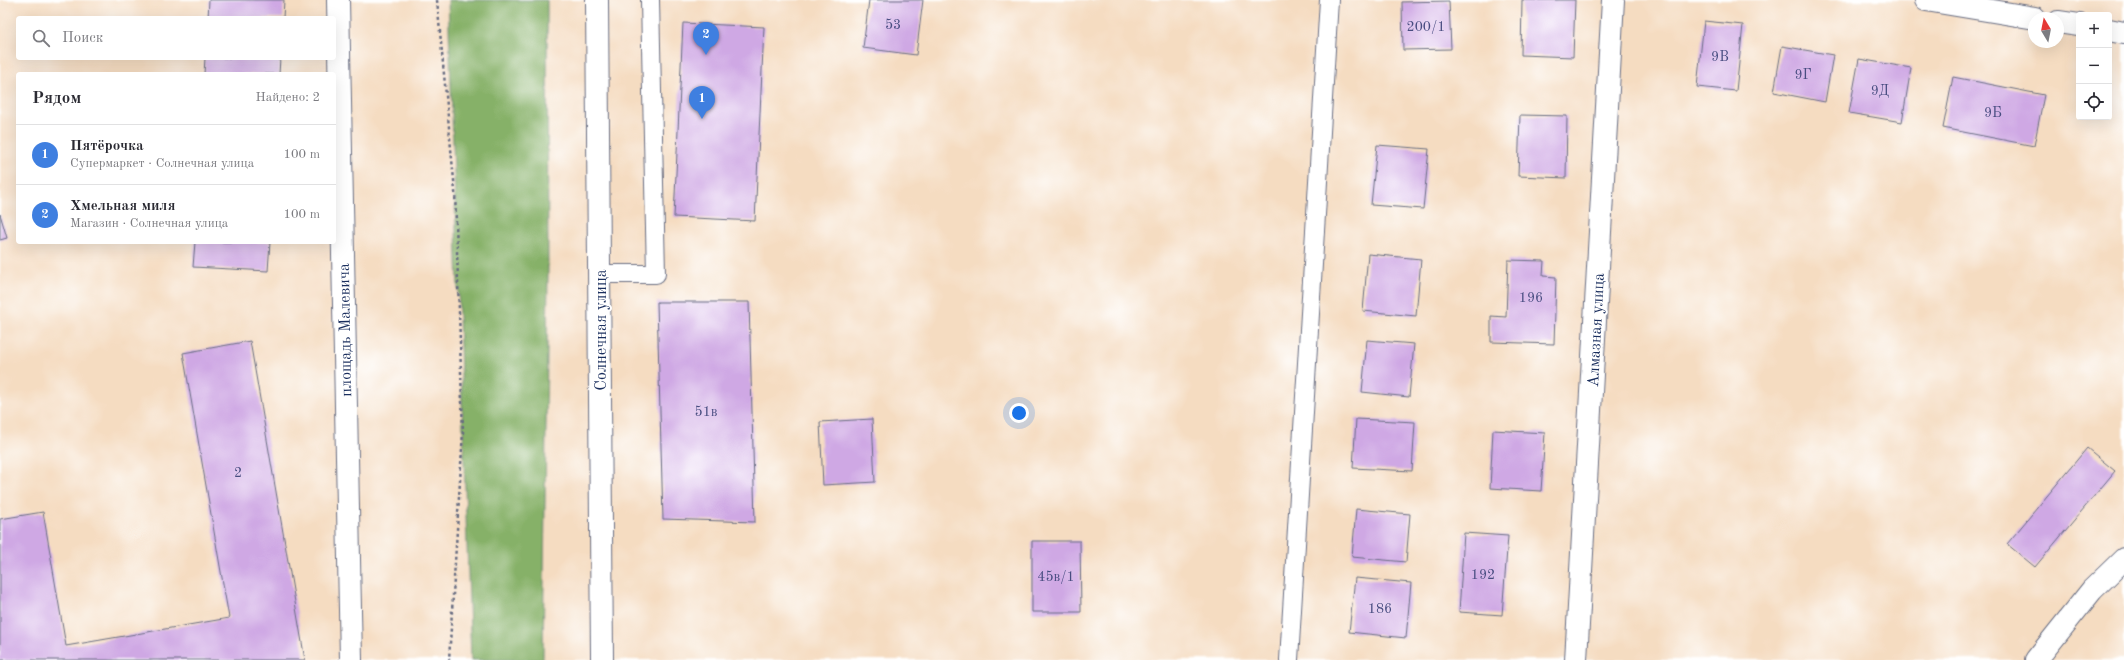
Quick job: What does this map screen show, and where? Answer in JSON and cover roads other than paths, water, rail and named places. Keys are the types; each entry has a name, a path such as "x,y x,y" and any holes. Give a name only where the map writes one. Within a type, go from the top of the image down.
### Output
{"street":[{"name":"площадь Малевича","path":"338,0 351,660"},
{"name":"Солнечная улица","path":"597,0 602,660"},
{"name":"Алмазная улица","path":"1576,660 1613,0"},
{"path":"1926,0 2028,17"},
{"path":"2064,23 2076,25"},
{"path":"2112,31 2124,33"},
{"path":"2036,660 2092,590 2124,559"}],"lane":[{"path":"599,274 656,274 650,0"},
{"path":"1289,660 1329,0"}],"place":[{"name":"Хмельная миля","path":"706,55"},
{"name":"Пятёрочка","path":"702,119"}]}
